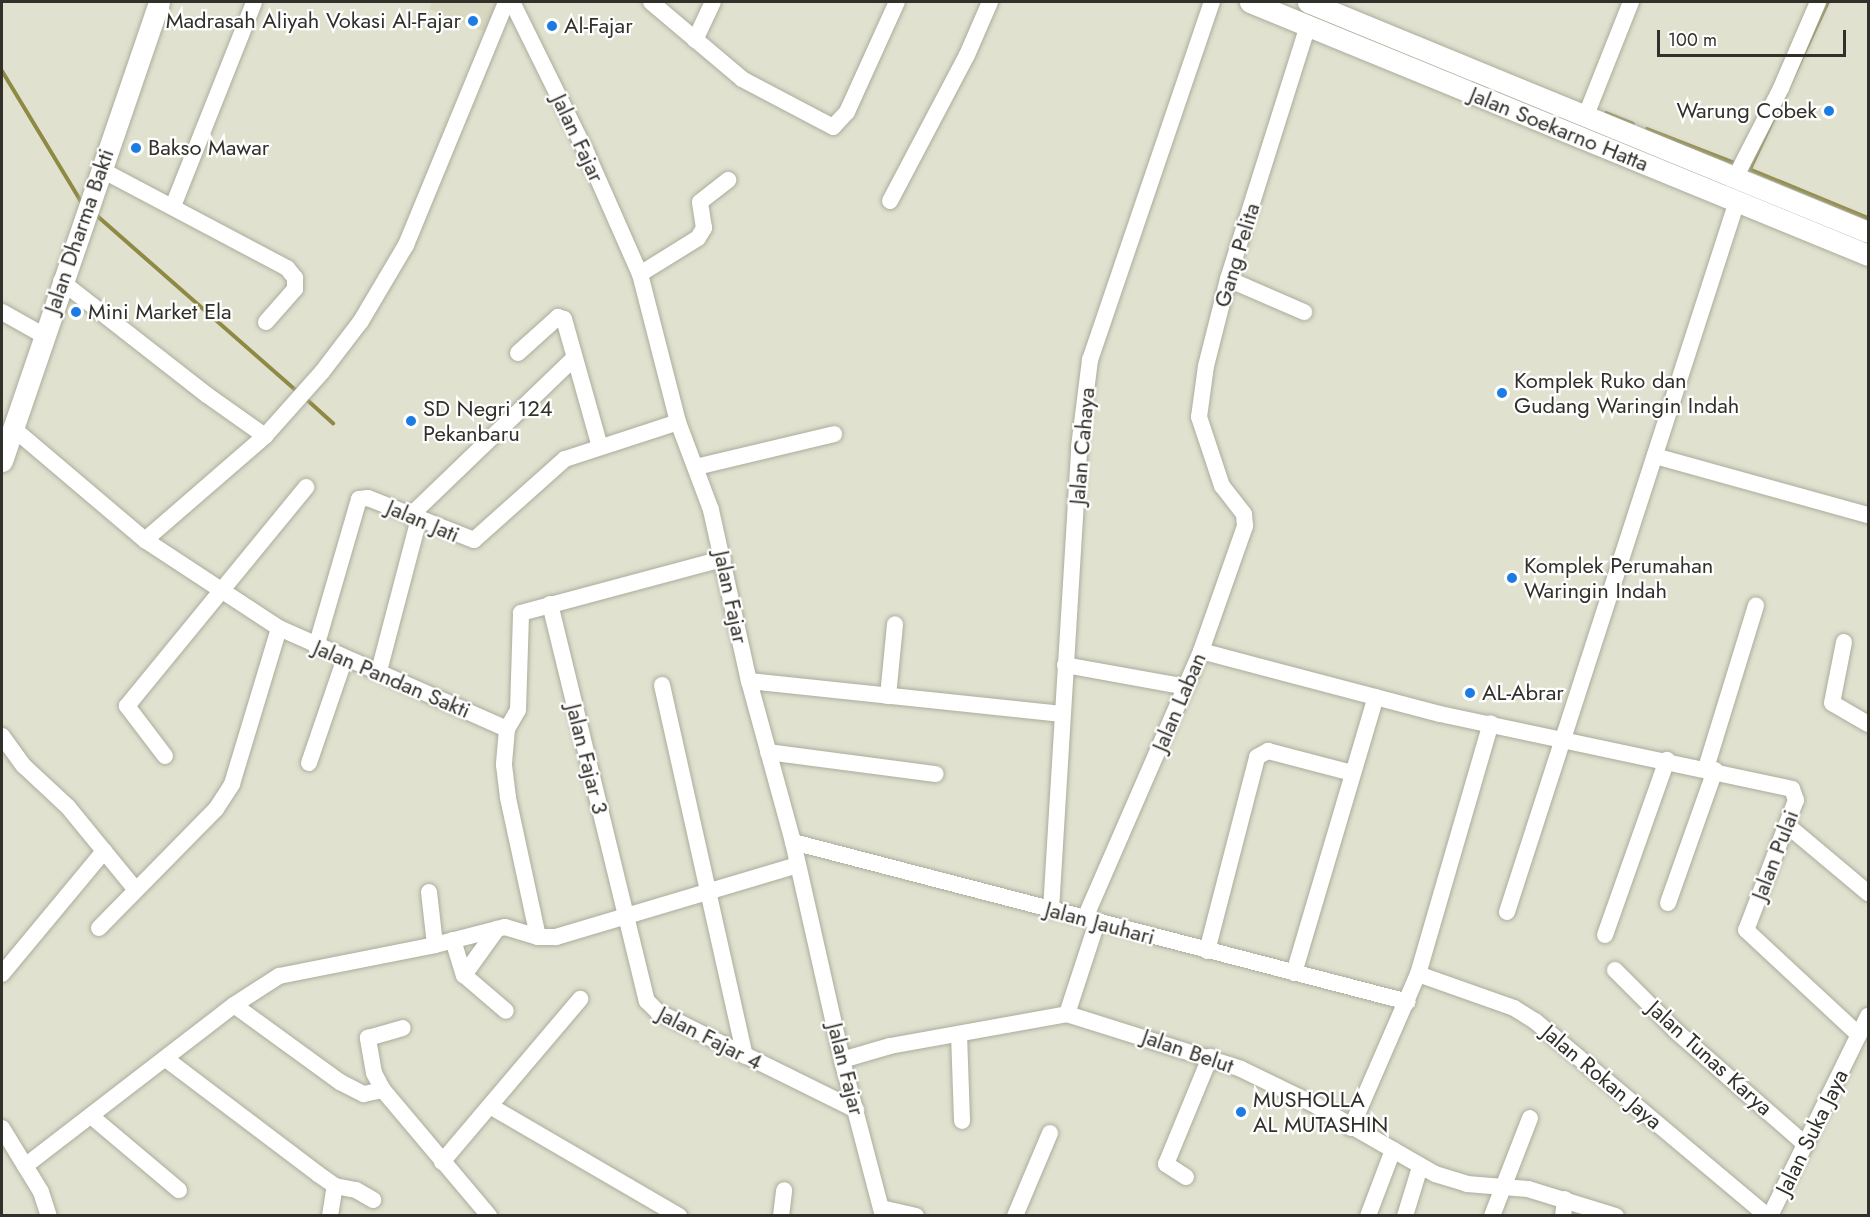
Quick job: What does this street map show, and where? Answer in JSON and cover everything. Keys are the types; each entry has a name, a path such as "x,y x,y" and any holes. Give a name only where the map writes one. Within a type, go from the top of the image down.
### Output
{"main road":[{"name":"Jalan Dharma Bakti","path":"2,461 82,219 159,2"},
{"name":"Jalan Soekarno Hatta","path":"1250,2 1869,255"},
{"name":"Jalan Soekarno Hatta","path":"1308,2 1586,115 1739,170 1869,232"},
{"path":"1462,90 1472,67"}],"street":[{"path":"173,206 254,2"},
{"path":"145,540 265,436 295,405 361,321 406,245 506,2"},
{"name":"Jalan Fajar","path":"513,2 587,154 640,274 678,422 696,467 723,559 748,681 793,842 842,1060 882,1212"},
{"path":"651,2 742,79 821,125 833,128 847,112 897,2"},
{"path":"696,40 713,2"},
{"path":"890,201 967,55 990,2"},
{"name":"Jalan Cahaya","path":"1051,910 1079,447 1090,360 1212,2"},
{"path":"1586,115 1631,2"},
{"path":"1739,170 1781,88 1818,2"},
{"name":"Gang Pelita","path":"1222,486 1199,417 1206,366 1228,279 1308,26"},
{"path":"100,169 287,268 295,278 295,289 266,322"},
{"path":"640,274 698,238 704,228 700,201 728,180"},
{"path":"1507,912 1737,201"},
{"path":"1228,279 1304,312"},
{"path":"61,281 207,395 265,436"},
{"path":"2,312 43,335"},
{"path":"518,353 561,317 600,447"},
{"path":"379,671 415,518 573,358"},
{"name":"Jalan Jati","path":"316,647 358,501 368,498 474,540 565,459 678,422"},
{"name":"Jalan Pandan Sakti","path":"14,429 145,540 279,628 316,647 379,671 507,729"},
{"path":"696,467 834,434"},
{"path":"1655,456 1869,515"},
{"name":"Jalan Laban","path":"1066,1014 1091,920 1201,651 1245,526 1244,514 1222,486"},
{"path":"165,756 127,706 306,487"},
{"path":"538,937 508,798 504,765 507,729 518,710 521,613 723,559"},
{"name":"Jalan Fajar 3","path":"550,604 625,915"},
{"path":"1668,903 1711,769 1756,605"},
{"path":"888,696 895,624"},
{"path":"99,928 216,809 231,784 279,628"},
{"path":"1844,642 1832,703 1869,724"},
{"name":"Jalan Pulai","path":"1201,651 1376,697 1711,769 1795,791 1787,825 1746,930 1859,1035"},
{"path":"309,763 345,658"},
{"path":"1065,665 1186,687"},
{"path":"748,681 1062,714"},
{"path":"662,685 707,895 745,1056"},
{"path":"1294,973 1376,697"},
{"path":"1351,1128 1408,1002 1418,974 1491,723"},
{"path":"2,736 24,766 69,807 136,890"},
{"path":"768,752 936,774"},
{"path":"1208,951 1257,757 1268,752 1352,773"},
{"path":"1605,935 1667,760"},
{"path":"1787,825 1869,893"},
{"name":"Jalan Jauhari","path":"793,842 1408,1002"},
{"path":"2,974 104,851"},
{"path":"25,1166 234,1005 279,975 435,945 505,927 538,937 556,937 625,915 707,895 798,865"},
{"path":"429,892 435,945"},
{"name":"Jalan Fajar 4","path":"625,915 651,1008 856,1110"},
{"path":"464,975 497,929"},
{"path":"453,940 464,975 506,1011"},
{"name":"Jalan Tunas Karya","path":"1615,970 1677,1032 1806,1145"},
{"name":"Jalan Rokan Jaya","path":"1418,974 1514,1008 1535,1021 1769,1215"},
{"path":"442,1162 580,999"},
{"path":"234,1005 353,1090 364,1094 383,1090"},
{"name":"Jalan Belut","path":"842,1060 867,1051 1066,1014 1210,1057 1276,1084 1420,1167 1467,1184 1500,1189 1528,1189 1564,1207 1616,1215"},
{"name":"Jalan Suka Jaya","path":"1769,1215 1869,1016"},
{"path":"403,1028 368,1038 374,1073 383,1090 489,1215"},
{"path":"959,1034 962,1121"},
{"path":"1186,1177 1166,1164 1210,1057"},
{"path":"166,1059 336,1186 356,1190 373,1200"},
{"path":"490,1107 679,1215"},
{"path":"91,1116 179,1190"},
{"path":"1492,1215 1500,1189 1530,1118"},
{"path":"2,1128 41,1192 49,1215"},
{"path":"1015,1215 1050,1133"},
{"path":"1368,1215 1393,1150"},
{"path":"1405,1215 1420,1167"},
{"path":"330,1215 336,1186"},
{"path":"780,1215 784,1190"},
{"path":"882,1212 916,1215"}],"shaded area":[{"name":"Madrasah Aliyah Vokasi Al-Fajar","path":"432,2 498,2 485,32 429,9"}],"waterway":[{"path":"1750,169 1828,2"},
{"path":"2,71 82,203"},
{"path":"1606,113 1633,124"},
{"path":"1647,129 1737,164"},
{"path":"1744,167 1868,218"},
{"path":"95,214 299,393"},
{"path":"305,398 333,423"}],"place":[{"name":"Madrasah Aliyah Vokasi Al-Fajar","path":"473,21"},
{"name":"Al-Fajar","path":"552,26"},
{"name":"Warung Cobek","path":"1829,111"},
{"name":"Bakso Mawar","path":"136,148"},
{"name":"Mini Market Ela","path":"76,312"},
{"name":"Komplek Ruko dan Gudang Waringin Indah","path":"1502,393"},
{"name":"SD Negri 124 Pekanbaru","path":"411,421"},
{"name":"Komplek Perumahan Waringin Indah","path":"1512,578"},
{"name":"AL-Abrar","path":"1470,693"},
{"name":"MUSHOLLA AL MUTASHIN","path":"1241,1112"}]}
